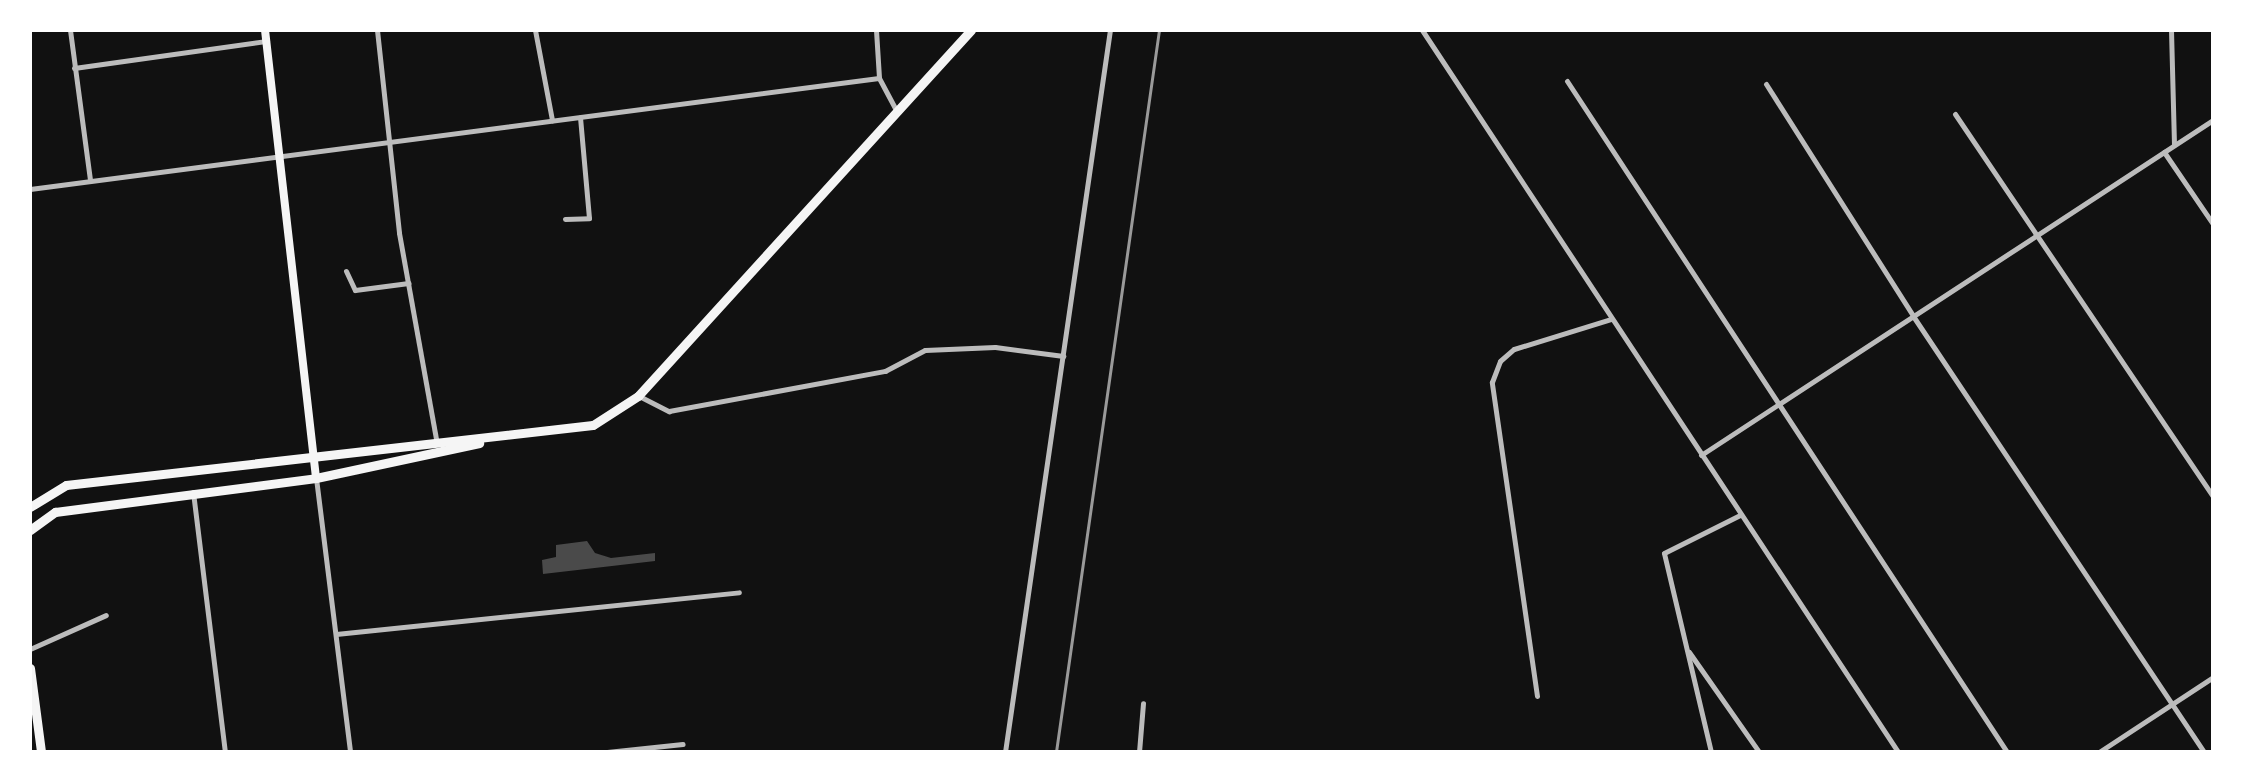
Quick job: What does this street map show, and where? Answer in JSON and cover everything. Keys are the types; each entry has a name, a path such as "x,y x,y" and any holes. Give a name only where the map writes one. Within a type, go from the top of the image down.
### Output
{"main road":[{"path":"266,30 316,478"},
{"path":"30,530 55,512 192,491 316,478 496,439 593,425 638,396 971,30"},
{"path":"30,508 66,484 436,439 496,439"},
{"path":"30,668 40,752"}],"street":[{"path":"70,30 90,180"},
{"path":"376,30 409,284 436,439"},
{"path":"535,30 552,120"},
{"path":"876,30 879,78 898,112"},
{"path":"1005,752 1110,30"},
{"path":"1422,30 1898,752"},
{"path":"2171,30 2174,144"},
{"path":"74,68 267,42"},
{"path":"30,189 280,152 879,78"},
{"path":"1566,81 2007,752"},
{"path":"1766,84 1912,316 2204,752"},
{"path":"1956,114 2213,496"},
{"path":"564,218 589,218 580,116"},
{"path":"1701,456 2036,232 2213,120"},
{"path":"2164,152 2213,224"},
{"path":"346,271 355,290 409,284"},
{"path":"1536,696 1492,382 1500,361 1514,348 1611,319"},
{"path":"638,396 669,411 885,371 925,350 995,347 1063,356"},
{"path":"316,478 350,752"},
{"path":"192,491 225,752"},
{"path":"1711,752 1666,548 1740,514"},
{"path":"336,634 739,592"},
{"path":"30,649 106,615"},
{"path":"1685,646 1759,752"},
{"path":"2099,752 2213,677"},
{"path":"1138,752 1144,703"},
{"path":"606,752 684,744"}],"building":[{"path":"587,541 595,553 611,558 655,553 655,561 543,574 542,560 556,557 556,545"}],"railway":[{"path":"1056,752 1159,30"}]}
